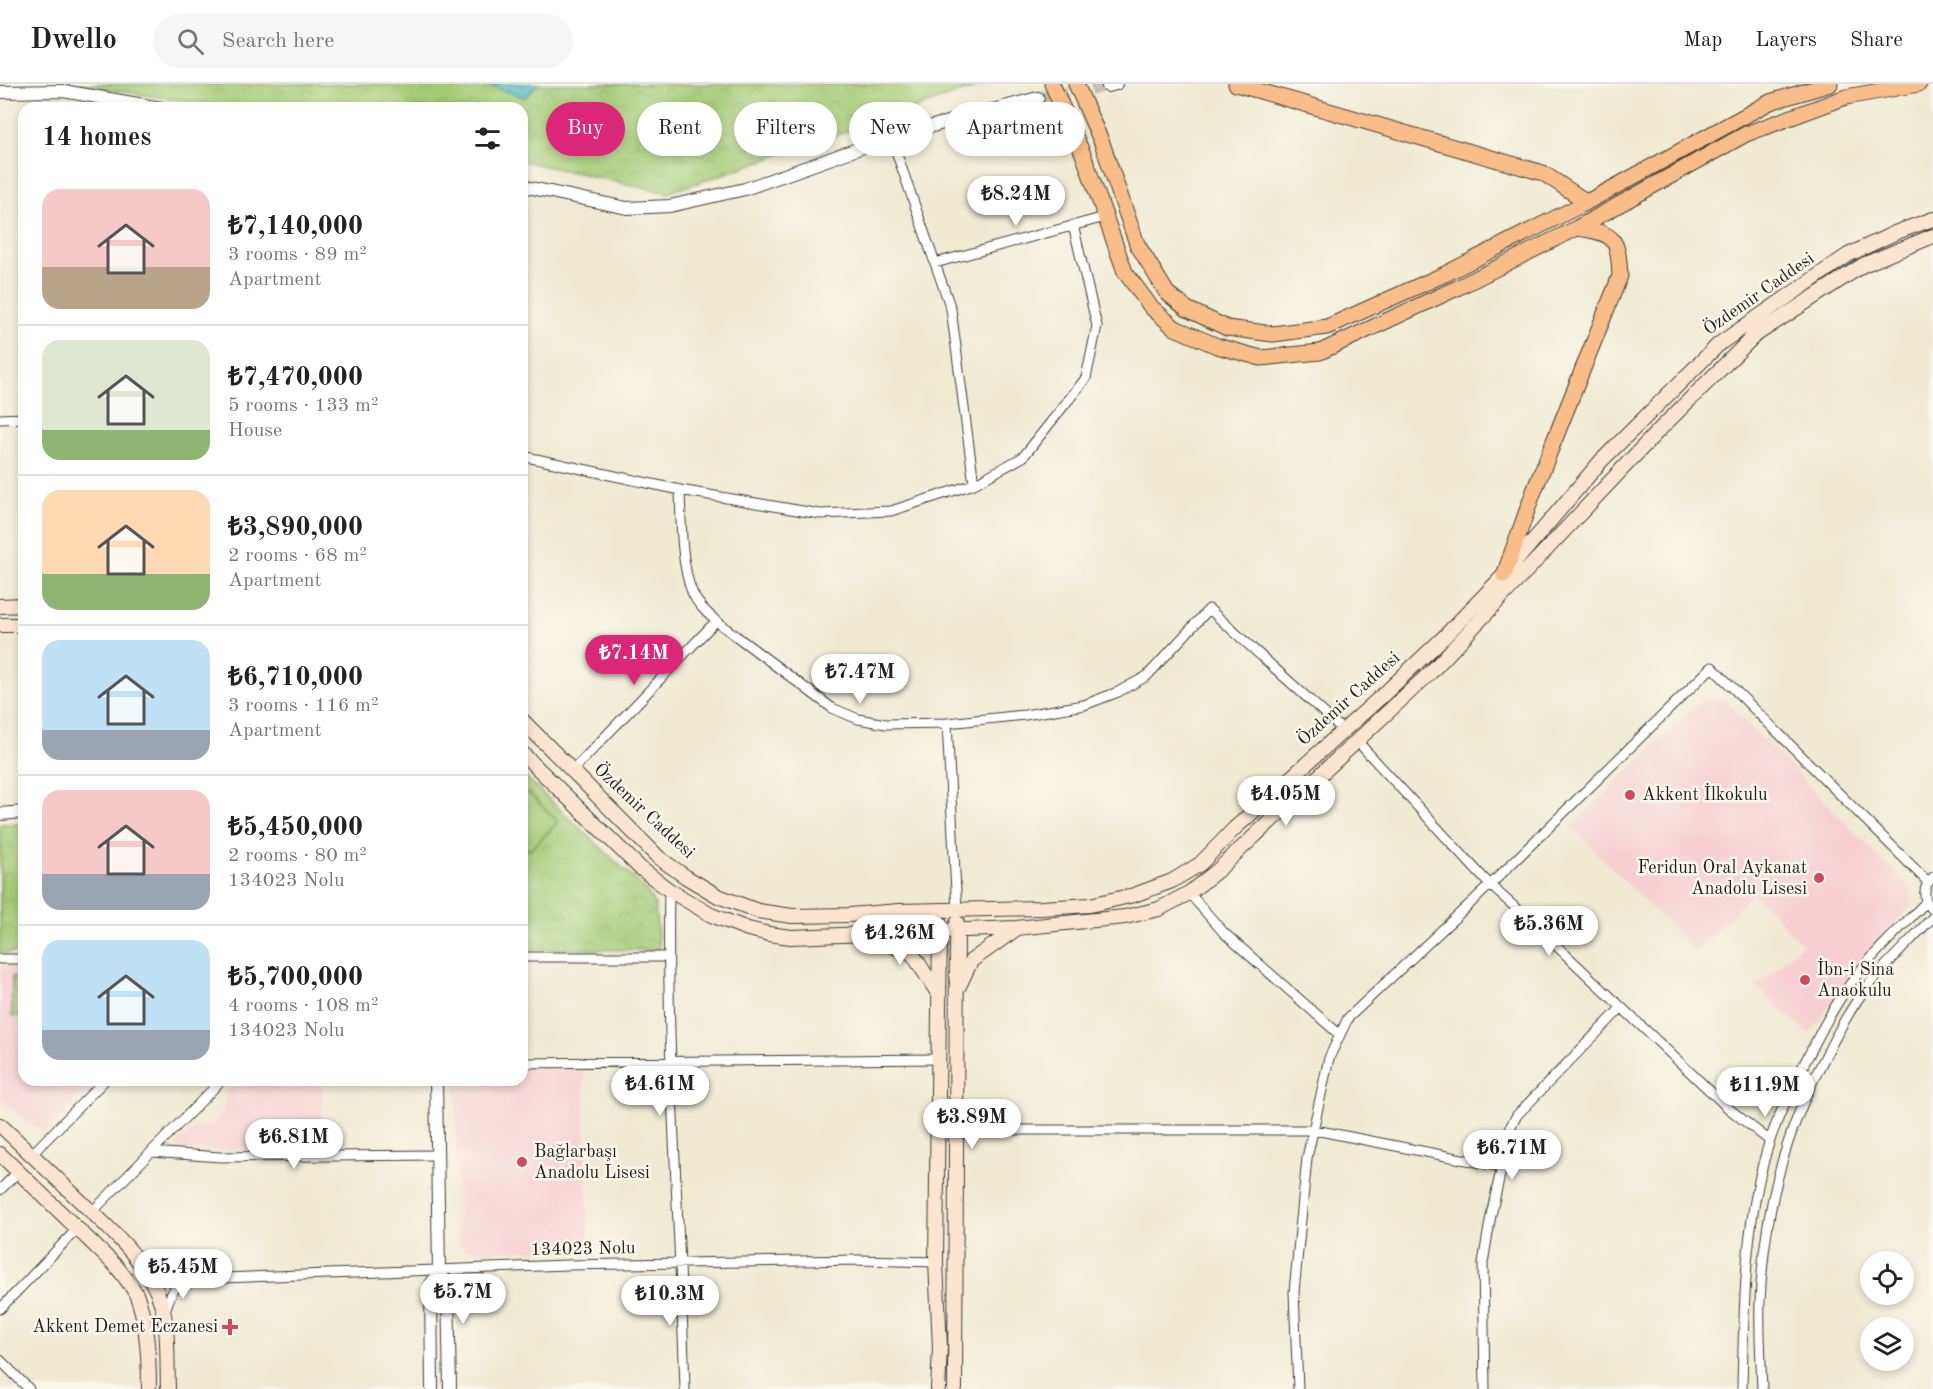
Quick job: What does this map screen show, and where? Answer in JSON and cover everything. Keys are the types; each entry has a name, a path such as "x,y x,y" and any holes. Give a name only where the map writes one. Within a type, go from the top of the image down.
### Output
{"main road":[{"path":"1052,84 1083,154 1125,272 1151,307 1175,328 1217,346 1260,358 1320,352 1457,288 1577,228 1746,134 1846,97 1918,84"},
{"path":"1076,84 1102,143 1137,244 1167,293 1187,309 1227,328 1273,334 1327,327 1445,274 1587,202 1770,102 1830,84"},
{"path":"1236,84 1543,173 1587,202"},
{"name":"Özdemir Caddesi","path":"528,726 659,858 718,896 758,911 792,916 1041,908 1090,905 1134,895 1172,880 1200,864 1235,828 1436,644 1504,575 1601,461 1719,344 1848,255 1897,232 1933,219"},
{"path":"1504,575 1533,491 1620,276 1619,251 1612,240 1603,231 1577,228"},
{"name":"Özdemir Caddesi","path":"528,759 639,867 669,890 711,915 748,929 791,937 1016,928 1125,917 1159,909 1189,893 1218,870 1431,672 1648,441 1754,336 1863,265 1933,236"},
{"path":"0,606 18,605"},
{"path":"0,625 18,625"},
{"path":"938,1389 940,1347 936,1262 940,910"},
{"path":"955,1389 957,910"},
{"path":"958,988 971,962 1016,928"},
{"path":"862,935 912,953 939,995"},
{"path":"0,1125 92,1212 134,1256 158,1293 164,1315 168,1389"},
{"path":"0,1154 116,1266 136,1295 143,1326 149,1389"},
{"path":"956,1366 967,1389"},
{"path":"925,1389 939,1370"}],"street":[{"path":"0,92 63,91 126,102"},
{"path":"933,126 1038,98"},
{"path":"528,187 627,208 670,206 745,189 849,152"},
{"path":"897,156 951,309 974,484"},
{"path":"934,263 1105,217"},
{"path":"528,457 680,490 820,514 891,511 974,484 1023,457 1086,378 1097,326 1073,225"},
{"path":"0,419 18,418"},
{"path":"680,490 683,544 692,593 702,608 832,708 858,719 886,724 947,723 1024,715 1077,706 1118,692 1147,676 1209,609 1343,730"},
{"path":"572,771 716,621"},
{"path":"1298,1389 1294,1292 1307,1158 1329,1058 1348,1018 1490,885 1712,667 1931,879 1924,891 1926,902 1933,910"},
{"path":"947,723 957,910"},
{"path":"1357,741 1490,885 1728,1108 1770,1140"},
{"path":"0,814 18,812"},
{"path":"669,890 671,1062 685,1389"},
{"path":"1189,893 1224,933 1340,1035"},
{"path":"1742,1389 1744,1304 1749,1245 1770,1140 1804,1062 1843,994 1857,974 1926,902"},
{"path":"1762,1389 1760,1304 1763,1257 1773,1194 1785,1146 1819,1069 1869,984 1933,916"},
{"path":"528,957 668,957"},
{"path":"0,959 18,959"},
{"path":"1485,1389 1483,1263 1510,1126 1517,1115 1622,1007"},
{"path":"528,1063 938,1059"},
{"path":"32,1154 99,1086"},
{"path":"92,1212 216,1086"},
{"path":"436,1086 439,1270 447,1287 450,1389"},
{"path":"956,1130 1315,1130 1502,1167"},
{"path":"152,1152 220,1157 438,1155"},
{"path":"0,1190 18,1172"},
{"path":"0,1309 77,1228"},
{"path":"134,1256 196,1279"},
{"name":"134023 Nolu","path":"196,1279 567,1265 859,1260 936,1262"},
{"path":"432,1389 431,1285 439,1270"},
{"path":"164,1315 174,1290 180,1283 196,1279"},
{"path":"0,1360 28,1389"}],"shaded area":[{"path":"1703,699 1724,700 1911,889 1911,906 1852,972 1810,1035 1756,987 1802,944 1753,893 1695,952 1571,827"},
{"path":"6,966 18,966 18,1086 91,1086 44,1134 0,1099 0,971"},
{"name":"Bağlarbaşı Anadolu Lisesi","path":"582,1068 589,1251 467,1251 458,1244 455,1086 528,1086 528,1069"},
{"path":"232,1086 322,1086 322,1152 180,1150 176,1145 195,1128 211,1125 223,1111 227,1089"}],"green space":[{"path":"68,84 985,84 933,102 849,102 849,131 837,135 837,102 734,102 734,156 776,156 668,193 528,162 528,102 193,102"},
{"path":"528,780 646,890 655,905 659,950 528,949"},
{"path":"528,792 558,822 528,850"},
{"path":"0,824 18,824 18,953 0,953"},
{"path":"12,977 18,977 18,1016 12,1016"}],"water":[{"path":"486,84 538,84 525,98"}],"tunnel":[{"path":"1038,98 1108,86"}],"place":[{"name":"Akkent İlkokulu","path":"1630,795"},
{"name":"Feridun Oral Aykanat Anadolu Lisesi","path":"1819,878"},
{"name":"İbn-i Sina Anaokulu","path":"1805,980"},
{"name":"Bağlarbaşı Anadolu Lisesi","path":"522,1162"},
{"name":"Akkent Demet Eczanesi","path":"230,1327"}]}
